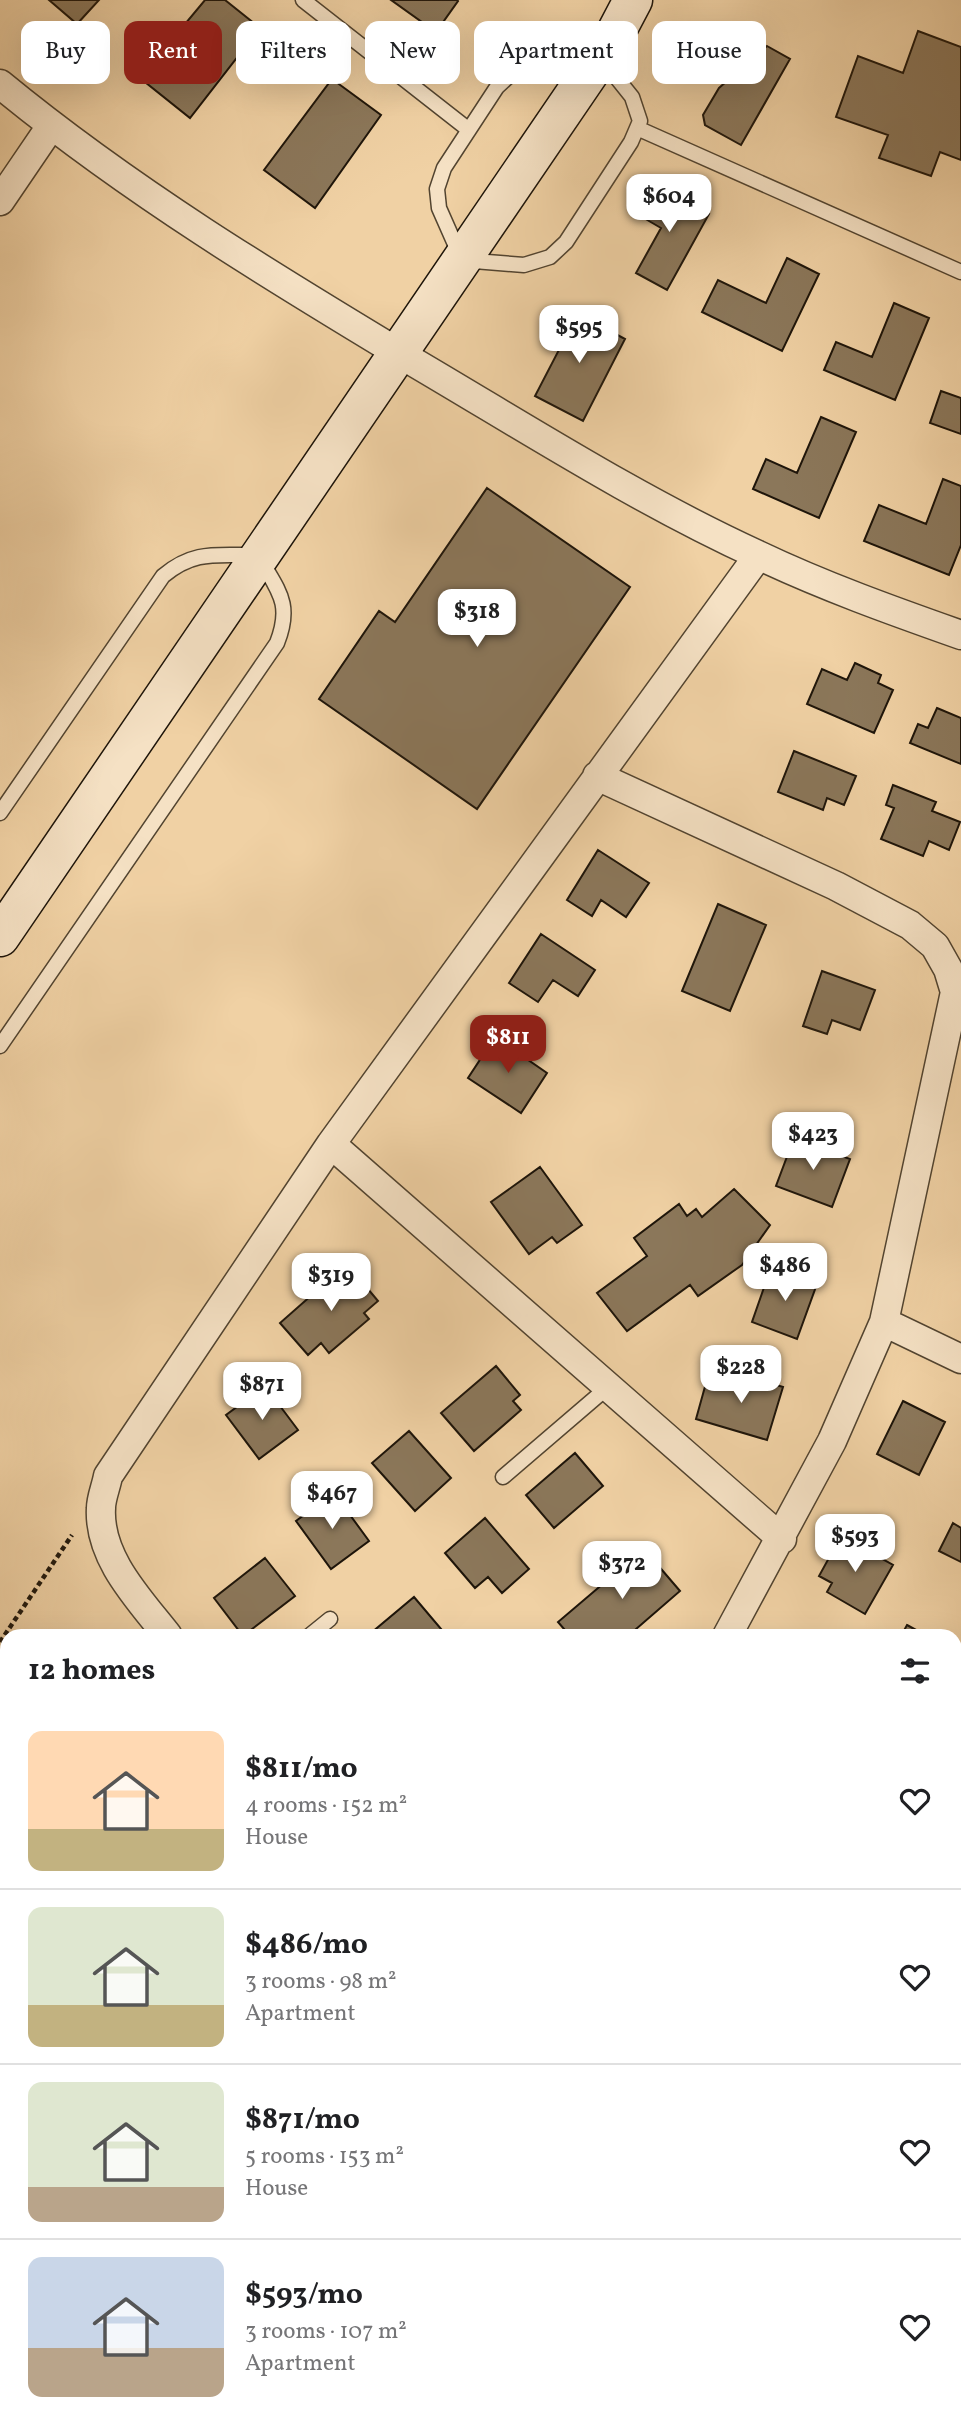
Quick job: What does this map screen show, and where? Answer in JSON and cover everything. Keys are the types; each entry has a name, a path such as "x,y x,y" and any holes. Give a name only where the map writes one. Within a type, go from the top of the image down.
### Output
{"street":[{"path":"621,21 633,0"},
{"path":"630,21 649,0"},
{"path":"0,84 51,126 177,215 399,352 650,499 758,556 961,635"},
{"path":"0,937 90,810 258,555 582,84"},
{"path":"0,201 51,126"},
{"path":"163,1629 120,1573 104,1539 101,1508 108,1476 331,1144 758,556"},
{"path":"597,776 836,886 910,925 935,946 948,969 956,992 884,1322 832,1441 733,1629"},
{"path":"331,1144 782,1539"},
{"path":"884,1322 961,1359"}],"lane":[{"path":"303,0 469,130"},
{"path":"500,84 444,168 437,189 439,208 462,260 524,265 550,257 566,242 631,142 640,121 625,84"},
{"path":"637,128 961,272"},
{"path":"0,813 163,576 181,560 197,556 258,555 283,601 285,621 277,643 0,1046"},
{"path":"503,1477 608,1387"},
{"path":"318,1629 330,1619"}],"path":[{"path":"8,1629 65,1542 101,1508"}],"building":[{"path":"49,0 99,0 80,21 74,21"},
{"path":"205,0 225,0 251,21 236,21 236,59 222,77 222,21 188,21"},
{"path":"391,0 458,1 444,21 421,21"},
{"path":"918,31 961,47 961,160 940,152 931,176 879,158 888,135 836,117 858,56 903,73"},
{"path":"766,47 790,59 741,145 705,125 703,115 724,84 766,84"},
{"path":"148,84 216,84 190,118"},
{"path":"328,84 339,84 381,115 315,208 264,170"},
{"path":"655,183 709,214 667,290 636,273 661,228 637,214"},
{"path":"787,258 819,274 782,351 702,312 718,280 766,303"},
{"path":"894,303 929,318 895,400 824,370 836,342 872,357"},
{"path":"569,309 625,339 583,421 535,396 561,346 552,341"},
{"path":"941,391 961,398 961,434 930,423"},
{"path":"821,417 856,432 819,518 753,489 766,459 797,473"},
{"path":"943,479 961,486 961,545 949,575 864,541 879,505 926,524"},
{"path":"487,488 630,587 477,809 319,699 379,611 395,622"},
{"path":"855,663 881,675 878,683 893,690 874,733 807,704 822,669 847,680"},
{"path":"937,708 961,718 961,764 910,743 918,724 928,728"},
{"path":"794,751 856,776 844,805 827,798 823,810 778,792"},
{"path":"893,785 936,802 932,811 960,822 949,850 929,841 923,856 881,839 894,808 886,805"},
{"path":"598,850 649,883 626,917 601,900 592,916 567,900"},
{"path":"718,904 766,925 730,1011 682,991"},
{"path":"541,934 595,970 578,996 553,980 538,1002 509,983"},
{"path":"822,971 875,990 860,1030 832,1020 827,1034 803,1026"},
{"path":"495,1037 547,1073 521,1113 468,1078"},
{"path":"794,1138 850,1159 832,1207 776,1186"},
{"path":"540,1167 582,1225 557,1243 552,1237 529,1254 491,1202"},
{"path":"734,1189 770,1225 742,1265 698,1296 690,1285 627,1331 597,1293 647,1256 634,1238 679,1204 687,1216 696,1209 702,1217"},
{"path":"347,1264 378,1301 364,1313 369,1319 329,1353 321,1343 308,1355 280,1323"},
{"path":"779,1267 818,1281 797,1339 752,1322 768,1276 779,1280"},
{"path":"496,1366 520,1395 513,1401 521,1410 474,1451 441,1413"},
{"path":"733,1372 783,1387 767,1440 696,1419 706,1383 713,1387 716,1375 731,1379"},
{"path":"265,1386 298,1430 259,1459 226,1415"},
{"path":"903,1401 945,1422 919,1475 877,1454"},
{"path":"409,1431 451,1478 415,1511 372,1463"},
{"path":"575,1453 603,1486 554,1528 526,1495"},
{"path":"334,1493 369,1541 331,1569 296,1521"},
{"path":"485,1518 529,1569 502,1593 488,1577 475,1588 445,1553"},
{"path":"953,1523 961,1528 961,1562 939,1551"},
{"path":"841,1536 893,1565 865,1614 827,1592 832,1583 819,1576"},
{"path":"644,1549 680,1591 636,1629 564,1629 558,1622"},
{"path":"265,1558 295,1596 252,1629 238,1629 214,1598"},
{"path":"414,1597 441,1629 376,1629"}]}
